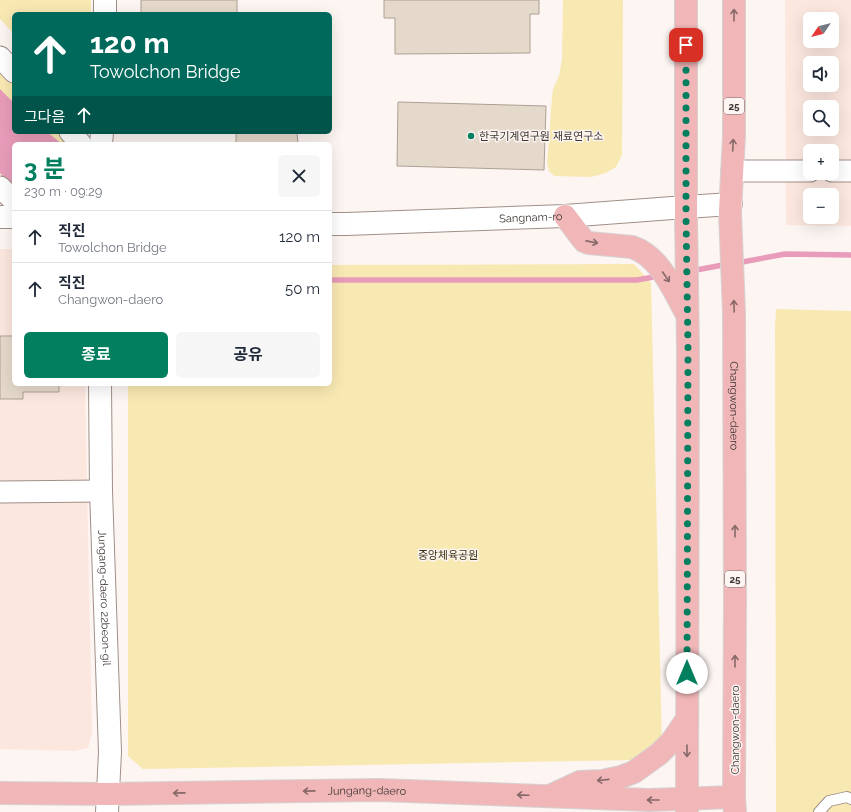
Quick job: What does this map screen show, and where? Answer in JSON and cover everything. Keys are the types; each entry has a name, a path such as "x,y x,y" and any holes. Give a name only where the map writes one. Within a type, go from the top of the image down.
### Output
{"main road":[{"path":"686,0 686,212 688,348 687,806"},
{"name":"Changwon-daero","path":"734,0 734,136 730,208 734,313 734,805"},
{"path":"565,216 584,241 589,243 639,249 658,265 687,313"},
{"path":"548,796 580,782 621,778 634,772 659,754 672,741 687,719"},
{"name":"Jungang-daero","path":"0,793 107,803 380,790 649,800 687,806 734,805"}],"street":[{"path":"105,0 105,12"},
{"path":"0,58 12,70"},
{"path":"72,134 79,142"},
{"path":"732,171 803,171"},
{"path":"839,171 851,171"},
{"path":"0,187 12,199"},
{"name":"Sangnam-ro","path":"332,224 686,212 730,208"},
{"path":"0,217 12,217"},
{"name":"Jungang-daero 22beon-gil","path":"100,386 101,491 110,752 107,803"},
{"path":"0,492 101,491"}],"lane":[{"path":"819,812 829,800 847,797 851,799"}],"shaded area":[{"path":"785,0 851,0 851,226 786,225"},
{"path":"0,89 12,101 12,134 50,134 60,142 12,142 12,184 6,180 0,173"},
{"path":"0,249 12,249 12,386 85,386 92,733 88,748 74,751 0,749"}],"green space":[{"path":"0,0 91,0 91,12 12,12 12,32 0,19"},
{"path":"563,0 623,0 622,155 616,167 606,173 591,177 554,176 549,171 547,164 553,89 559,76 562,59"},
{"path":"0,68 12,81 12,134 62,134 68,142 12,142 12,184 6,180 0,173"},
{"name":"중앙체육공원","path":"634,264 651,283 662,745 636,760 143,769 128,756 128,386 332,386 332,265"},
{"path":"776,309 851,311 851,812 776,812"}],"building":[{"path":"141,0 237,0 237,12 141,12"},
{"path":"384,0 539,0 539,14 530,14 530,53 395,54 395,18 384,18"},
{"name":"한국기계연구원 재료연구소","path":"398,102 546,106 544,170 397,166"},
{"path":"236,134 297,134 298,142 236,142"},
{"path":"0,336 12,336 12,386 59,386 59,392 23,392 23,399 0,399"}],"waterway":[{"path":"737,263 785,254 851,255"},
{"path":"691,271 728,264"},
{"path":"332,280 637,280 659,276"}],"place":[{"name":"한국기계연구원 재료연구소","path":"471,136"}],"route":[{"path":"686,45 688,348 687,673"}]}
